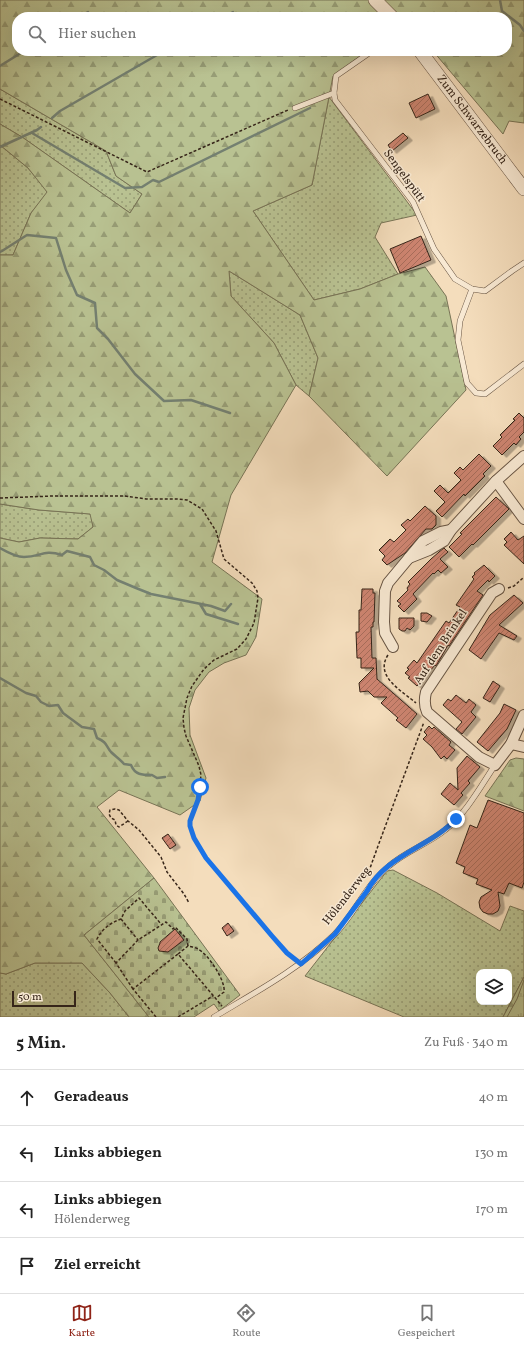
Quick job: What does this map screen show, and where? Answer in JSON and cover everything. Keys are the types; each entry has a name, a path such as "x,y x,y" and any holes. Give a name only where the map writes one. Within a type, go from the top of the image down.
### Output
{"street":[{"path":"375,0 387,12"},
{"name":"Zum Schwarzebruch","path":"424,56 524,189"},
{"path":"393,647 385,633 384,622 385,592 388,583 398,569 409,558 429,550 444,541 451,530 496,481 524,456"},
{"path":"496,481 524,518"},
{"name":"Auf dem Brinkel","path":"427,712 424,700 426,692 492,593 498,589"},
{"path":"427,712 479,757 495,765"},
{"name":"Hölenderweg","path":"495,765 512,744 524,715"},
{"path":"512,744 524,747"}],"lane":[{"path":"295,108 334,93 336,76 365,56"},
{"name":"Sengelspütt","path":"334,93 335,100 412,202 434,249 455,279 472,289"},
{"path":"524,263 485,291 472,289 460,321 458,340 467,383 476,393 485,394 524,364"},
{"name":"Hölenderweg","path":"214,1017 248,998 301,964 335,934 370,885 388,866 446,830 473,798 495,765"}],"path":[{"path":"0,100 147,172 295,108"},
{"path":"0,498 125,496 146,499 188,500 202,509 216,531 224,559 252,584 257,591 258,598 255,616 252,627 246,639 237,649 214,660 204,669 192,686 187,698 183,718 184,728 201,775 198,800 192,814 190,826 194,838 206,858 287,953 301,964"},
{"path":"498,589 514,586 524,577"},
{"path":"370,885 368,879 369,871 427,712 389,680 386,675 384,671 384,661 393,647"},
{"path":"128,821 119,827 116,825 115,820 111,818 109,814 110,810 119,810 128,821 139,830 162,857 167,872 184,894 189,904"},
{"path":"156,1017 133,989 116,963 97,939 101,931 114,921 121,919 125,911 139,898 162,925"},
{"path":"121,919 138,940"},
{"path":"116,963 138,940 166,922 173,929 175,927 187,939 188,946"},
{"path":"133,989 188,946"},
{"path":"188,946 197,948 214,965 225,988 224,992 216,998"},
{"path":"178,954 226,1010"},
{"path":"178,1017 213,996"}],"green space":[{"path":"0,0 524,0 524,123 509,121 503,134 437,56 512,56 512,12 12,12 12,56 360,56 333,76 312,185 253,211 314,300 360,289 398,274 425,267 446,296 466,390 387,476 309,396 318,358 300,315 229,271 231,296 274,343 296,385 231,495 212,562 262,599 256,637 246,655 224,663 209,672 195,690 189,708 190,735 206,778 200,801 180,815 119,790 97,807 154,878 84,935 149,1017 129,1017 110,993 82,963 35,963 6,974 0,973 0,538 19,542 40,538 78,539 93,527 90,514 39,510 0,504 0,255 13,255 31,213 47,192 28,168 0,145 0,124 22,137 130,213 142,194 116,176 106,151 0,89"},
{"path":"0,89 106,151 116,176 142,194 130,213 22,137 0,124"},
{"path":"329,97 417,215 381,223 375,237 398,274 360,289 314,300 253,211 312,185"},
{"path":"0,145 28,168 48,192 31,213 13,255 0,255"},
{"path":"229,271 300,315 318,358 309,396 296,385 274,343 231,296"},
{"path":"0,504 39,510 91,514 93,527 78,539 40,538 19,542 0,538"},
{"path":"516,758 524,759 524,811 485,796 510,760"},
{"path":"393,870 437,893 500,931 510,906 524,911 524,977 512,1000 512,969 476,969 476,1005 509,1005 503,1017 404,1017 305,976 387,871"},
{"path":"154,878 240,995 219,1011 214,1004 194,1017 149,1017 84,935"},
{"path":"35,963 82,963 110,993 129,1017 0,1017 0,973 6,974"},
{"path":"524,977 524,1017 503,1017 509,1005 512,1005 512,1000"},
{"path":"524,980 524,1017 507,1017 517,999"}],"building":[{"path":"428,94 435,109 416,118 409,103"},
{"path":"403,133 408,138 392,151 388,145"},
{"path":"421,236 431,260 400,273 390,249"},
{"path":"519,413 524,418 524,432 519,437 521,439 516,445 514,443 502,455 493,446 502,437 500,435 515,420 513,419"},
{"path":"479,454 491,466 483,474 485,476 465,496 464,494 442,517 436,511 445,502 434,491 440,485 448,493 461,480 454,473 460,467 463,470"},
{"path":"496,497 509,509 459,557 449,547 462,534 460,533"},
{"path":"425,506 436,516 436,525 432,529 426,529 405,553 387,565 382,560 385,556 379,550 390,539 394,542 406,530 401,525 408,519 410,521"},
{"path":"511,532 518,540 524,536 524,564 504,545 507,542 504,539"},
{"path":"444,548 448,552 440,559 448,567 441,573 438,570 434,574 433,573 413,594 417,599 404,612 398,606 401,604 397,601 408,590 407,588 410,584 408,582"},
{"path":"484,565 495,576 489,582 488,580 477,591 483,595 449,646 448,645 436,666 435,665 417,686 405,673 409,669 407,668 414,660 417,663 446,621 449,623 460,607 456,605 474,579 472,577 475,574 474,573"},
{"path":"362,589 373,589 373,593 375,593 374,622 373,627 371,627 372,658 376,658 377,679 417,714 406,728 396,720 398,718 381,703 387,697 374,697 368,691 360,692 359,683 374,668 361,668 361,658 357,658 356,632 359,632 359,610 361,610"},
{"path":"514,595 523,603 499,625 517,636 514,640 499,633 481,659 469,650 490,615"},
{"path":"421,613 427,613 432,616 427,622 421,621"},
{"path":"399,618 414,618 414,626 410,630 407,628 405,631 402,631 399,629"},
{"path":"493,681 500,686 490,702 483,698"},
{"path":"456,695 466,703 469,699 476,705 471,712 476,717 462,734 456,729 462,722 443,705 448,699 451,701"},
{"path":"504,704 516,710 507,729 488,751 477,742 500,713"},
{"path":"429,726 432,729 434,727 451,742 449,745 455,750 447,759 444,756 441,759 432,747 423,739 427,735 424,732"},
{"path":"467,756 480,767 468,781 470,783 461,793 463,795 454,805 441,794 450,783 458,790 457,768"},
{"path":"488,800 524,813 524,882 522,888 509,883 504,894 498,892 500,906 498,911 493,914 483,912 480,908 479,902 481,897 492,890 476,884 478,879 463,873 465,867 456,863 470,825 477,828"},
{"path":"168,834 176,845 170,849 162,838"},
{"path":"228,923 234,931 227,936 222,928"},
{"path":"175,929 184,940 168,952 159,951 158,948 160,942"}],"waterway":[{"path":"500,0 503,12"},
{"path":"512,19 520,25 524,31"},
{"path":"0,66 16,56"},
{"path":"52,118 60,111 155,56"},
{"path":"32,133 125,188 142,187 153,180 159,182 310,108"},
{"path":"0,147 41,127"},
{"path":"0,252 27,235 56,238 66,270 77,295 95,303 97,328 108,339 135,374 164,401 191,400 230,413"},
{"path":"0,548 21,557 30,557 46,553 56,553 62,555 67,551 90,557 94,565 104,570 117,580 151,594 211,606 225,611 231,604"},
{"path":"200,604 206,614 238,624"},
{"path":"0,678 26,693 36,696 41,702 49,706 58,705 63,713 82,727 94,729 97,738 105,743 111,752 124,764 131,765 137,773 152,775 157,778 165,777"}],"route":[{"path":"200,787 198,800 190,821 191,832 194,838 206,858 272,936 287,953 301,964 335,934 370,885 388,866 411,850 446,830 456,819"}]}
